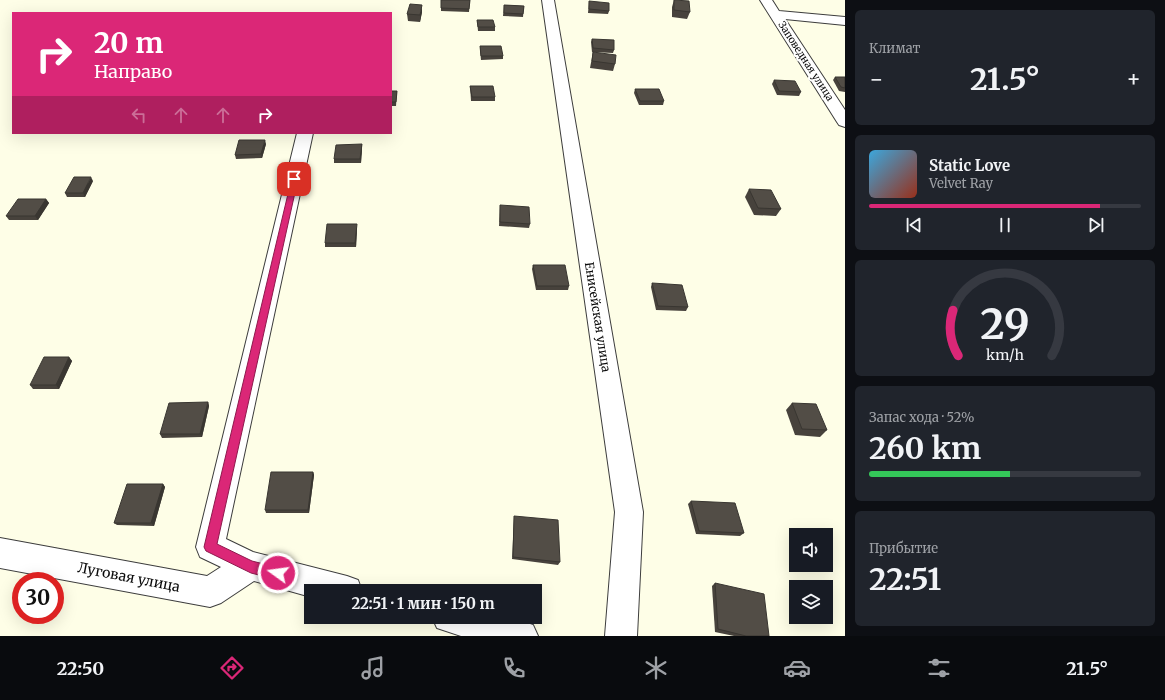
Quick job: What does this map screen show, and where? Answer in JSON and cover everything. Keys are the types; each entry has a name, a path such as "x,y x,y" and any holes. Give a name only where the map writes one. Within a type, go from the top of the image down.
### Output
{"street":[{"name":"Енисейская улица","path":"548,0 629,512 621,636"},
{"name":"Заповедная улица","path":"766,0 845,122"},
{"path":"775,14 845,21"},
{"path":"305,134 210,547 251,566 320,584"},
{"name":"Луговая улица","path":"0,553 210,592 251,566"},
{"path":"475,624 522,636"}],"building":[{"path":"441,0 470,0 469,9 441,8"},
{"path":"674,0 689,1 690,12 674,10"},
{"path":"589,1 609,3 609,11 589,9"},
{"path":"410,4 422,5 420,15 407,14"},
{"path":"504,5 524,6 523,14 504,13"},
{"path":"477,20 493,20 495,27 478,27"},
{"path":"592,39 614,40 614,50 593,48"},
{"path":"480,46 501,46 503,56 481,56"},
{"path":"593,52 616,55 615,64 592,61"},
{"path":"835,77 845,77 845,88 841,87"},
{"path":"774,80 795,81 801,92 779,91"},
{"path":"470,86 493,86 495,97 472,97"},
{"path":"635,89 659,89 664,101 640,101"},
{"path":"392,91 397,91 396,102 392,102"},
{"path":"239,140 265,140 261,154 235,155"},
{"path":"362,144 360,159 334,159 336,145"},
{"path":"74,177 91,177 83,193 65,193"},
{"path":"749,189 771,190 781,209 758,208"},
{"path":"18,199 46,199 35,216 6,216"},
{"path":"500,205 529,207 530,224 500,222"},
{"path":"327,224 357,224 355,243 325,243"},
{"path":"533,265 565,265 569,286 537,286"},
{"path":"652,283 682,285 688,307 658,306"},
{"path":"44,357 69,357 56,385 30,385"},
{"path":"208,402 200,434 160,434 169,403"},
{"path":"792,403 816,404 827,430 802,429"},
{"path":"271,472 313,472 308,510 265,510"},
{"path":"127,484 163,484 151,523 114,523"},
{"path":"691,501 735,503 744,533 699,531"},
{"path":"514,516 558,520 560,562 513,557"},
{"path":"715,583 764,594 769,636 746,636 718,629"}],"route":[{"path":"278,573 251,566 210,547 294,179"}]}
